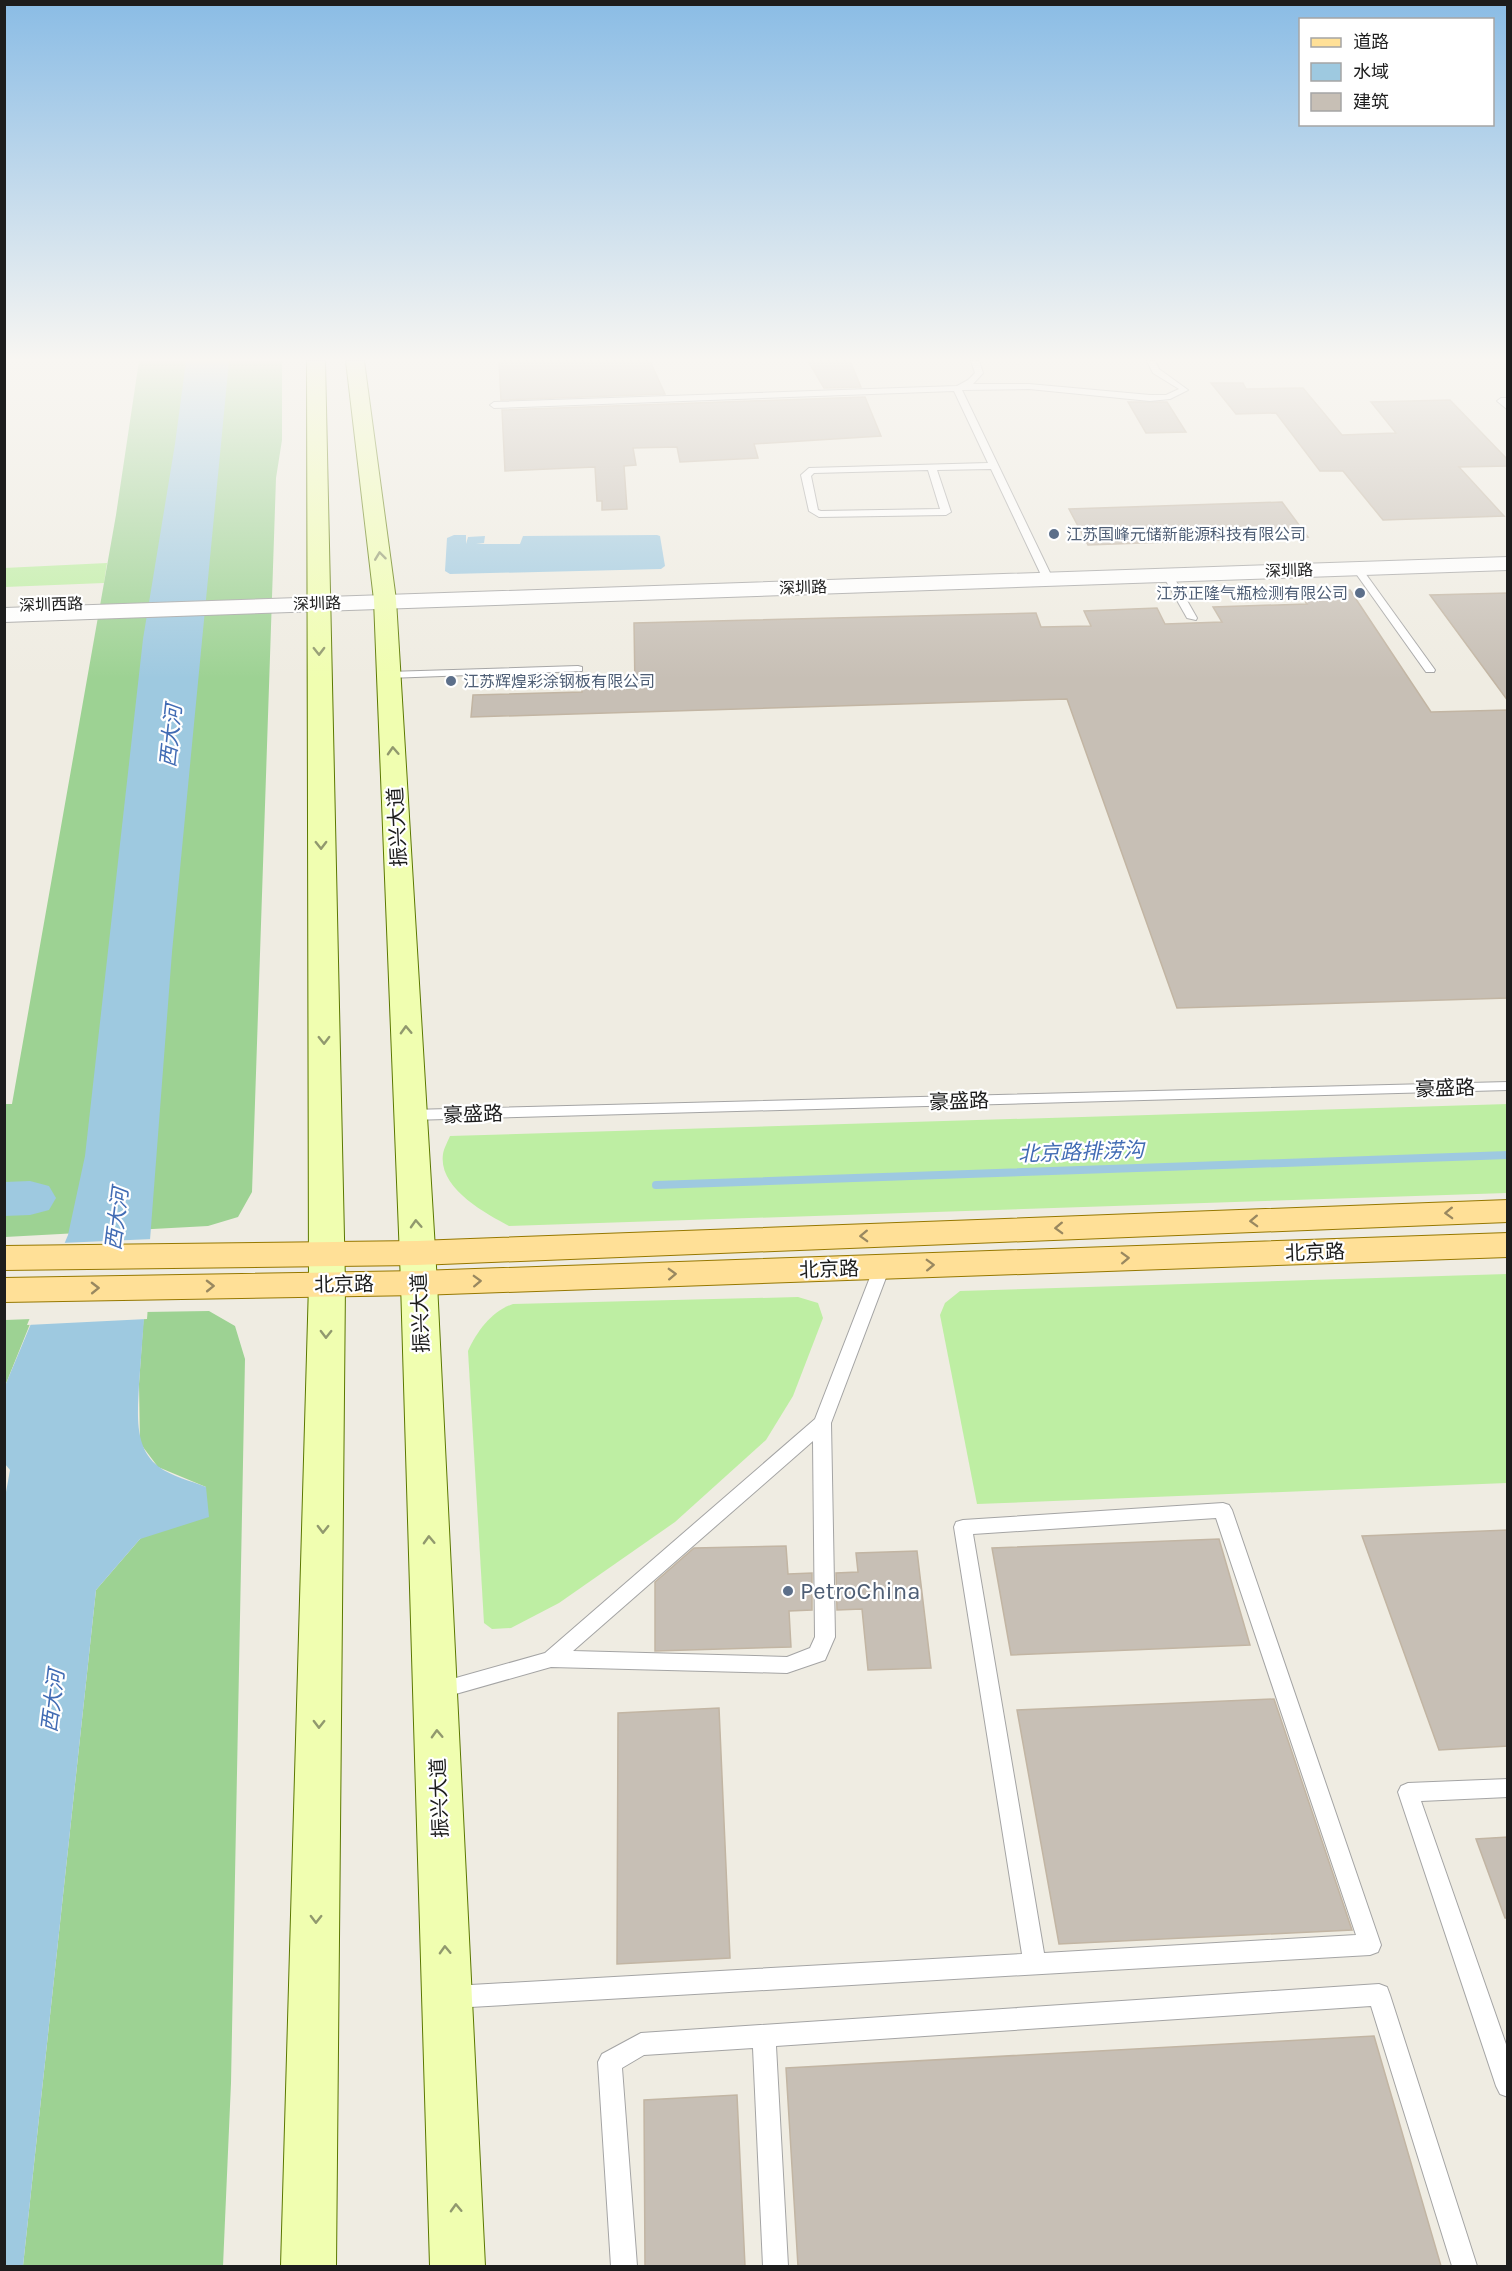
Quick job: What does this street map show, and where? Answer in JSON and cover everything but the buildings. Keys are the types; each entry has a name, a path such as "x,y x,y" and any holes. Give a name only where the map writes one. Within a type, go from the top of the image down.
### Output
{"main road":[{"path":"309,2266 327,1269 317,467"},
{"name":"振兴大道","path":"369,467 385,595 418,1268 458,2266"},
{"name":"北京路","path":"418,1268 1508,1211"},
{"name":"北京路","path":"152,1272 418,1268 882,1267 1508,1245"},
{"path":"4,1258 52,1257 152,1272"},
{"path":"21,1290 152,1272"}],"street":[{"name":"深圳路","path":"106,607 319,597 1045,573 1508,554"},
{"name":"深圳路","path":"1045,573 1167,574 1508,563"},
{"name":"深圳西路","path":"4,606 106,607"},
{"name":"深圳西路","path":"4,615 106,607"}],"lane":[{"path":"932,468 946,512 819,514 814,512 806,475 812,470 964,467"},
{"path":"994,467 1045,573"},
{"path":"1357,568 1430,670"},
{"path":"1167,574 1192,618"},
{"path":"388,675 578,669"},
{"name":"豪盛路","path":"410,1115 1508,1086"},
{"path":"435,1692 551,1659 787,1665 818,1654 825,1637 822,1424 882,1267"},
{"path":"551,1659 822,1424"},
{"path":"447,1997 1035,1964 1370,1945 1223,1510 963,1527 1035,1964"},
{"path":"1508,1788 1408,1792 1508,2086"},
{"path":"624,2266 610,2062 641,2044 1379,1995 1465,2266"},
{"path":"764,2036 776,2266"}],"green space":[{"path":"123,467 278,467 252,1192 238,1217 208,1226 5,1237 4,1104 12,1104"},
{"path":"107,563 104,583 5,587 4,568"},
{"path":"1508,1104 1507,1193 509,1226 465,1198 448,1178 443,1166 443,1154 450,1136"},
{"path":"1507,1274 1507,1483 977,1504 940,1315 945,1303 960,1291"},
{"path":"798,1297 818,1303 823,1318 793,1396 766,1440 675,1522 559,1603 511,1628 492,1629 484,1623 468,1351 486,1323 498,1311 513,1304"},
{"path":"209,1311 235,1326 245,1359 231,2083 223,2266 23,2266 96,1590 140,1539 206,1487 158,1467 140,1443 139,1384 144,1312"},
{"path":"32,1319 5,1386 5,1320"}],"water":[{"name":"西大河","path":"171,467 219,467 172,952 138,1418 141,1440 151,1459 169,1473 206,1487 209,1517 140,1539 96,1590 23,2266 5,2266 4,1503 10,1470 5,1464 5,1386 68,1235 85,1156 143,639"},
{"path":"454,535 466,535 466,544 468,537 485,536 484,543 476,544 520,544 523,536 657,535 660,536 665,566 661,569 450,574 445,571 447,538"}],"pier":[{"path":"153,1239 147,1319 27,1325 61,1243"}],"waterway":[{"name":"北京路排涝沟","path":"656,1185 1508,1155"},
{"path":"4,1199 30,1198"}],"place":[{"name":"江苏国峰元储新能源科技有限公司","path":"1054,534"},
{"name":"江苏正隆气瓶检测有限公司","path":"1360,593"},
{"name":"江苏辉煌彩涂钢板有限公司","path":"451,681"},
{"name":"PetroChina","path":"788,1591"}]}
